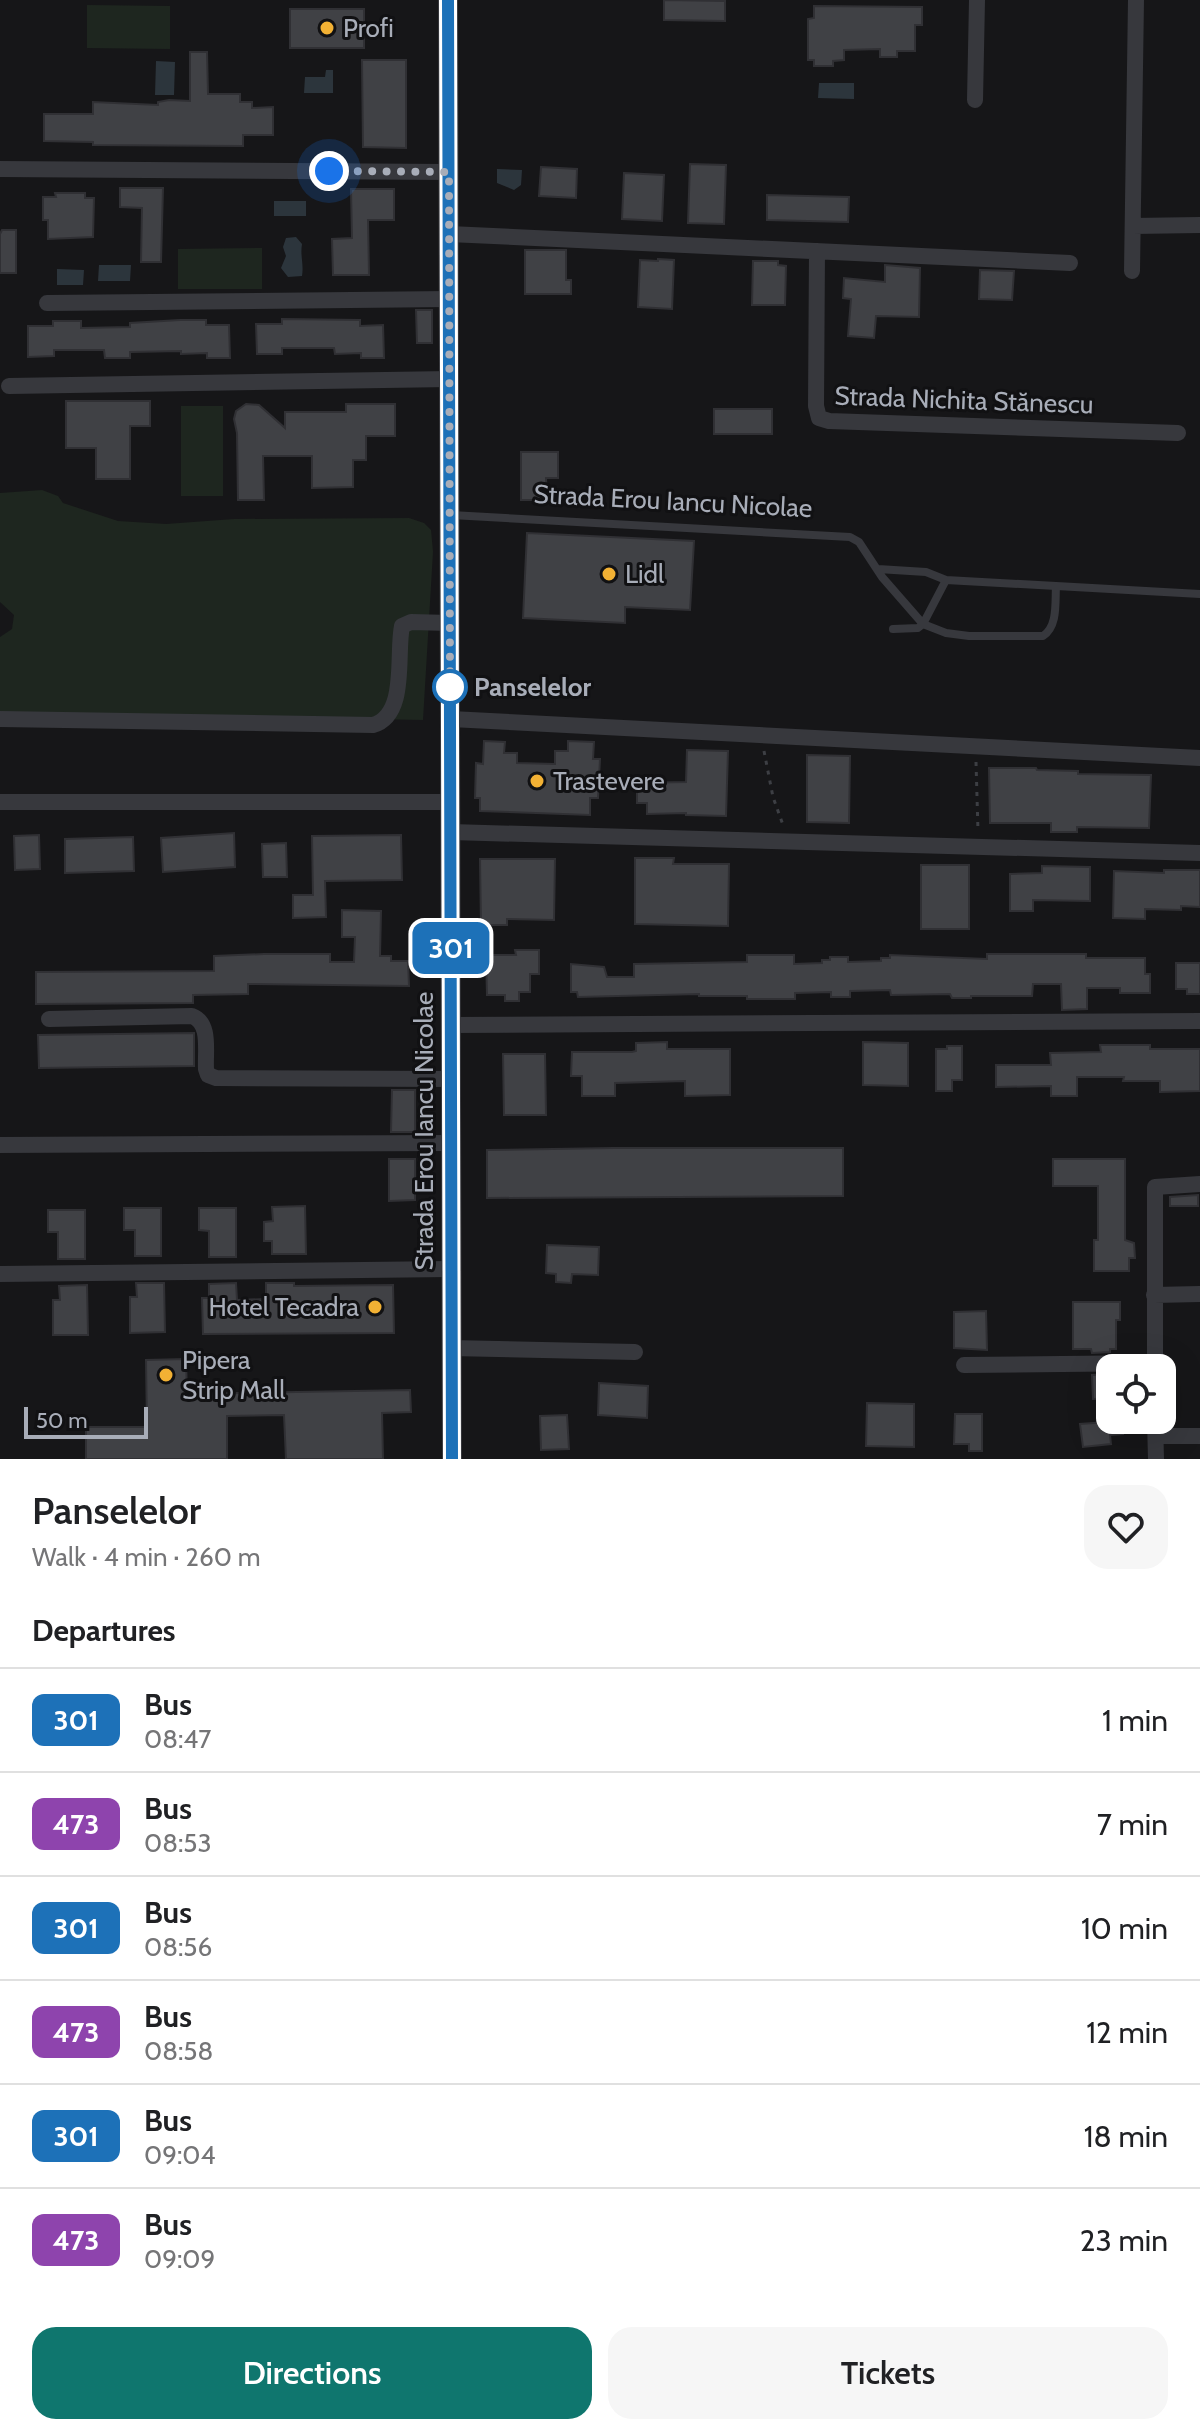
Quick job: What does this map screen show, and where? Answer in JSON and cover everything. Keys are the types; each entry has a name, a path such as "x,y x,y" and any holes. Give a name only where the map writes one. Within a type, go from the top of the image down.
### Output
{"street":[{"name":"Strada Erou Iancu Nicolae","path":"448,0 452,1459"},
{"path":"975,100 977,0"},
{"path":"1132,271 1136,0"},
{"path":"0,169 449,172"},
{"path":"1133,226 1200,225"},
{"path":"449,234 1070,263"},
{"name":"Strada Nichita Stănescu","path":"817,251 816,406 819,418 829,421 1178,433"},
{"path":"47,303 449,299"},
{"path":"9,386 450,379"},
{"path":"0,719 373,725 383,722 390,714 396,696 402,626 411,622 450,623"},
{"path":"451,719 1200,758"},
{"path":"0,802 450,802"},
{"path":"451,832 1200,853"},
{"path":"49,1019 192,1016 204,1025 208,1075 216,1078 450,1079"},
{"path":"450,1025 1200,1021"},
{"path":"0,1145 450,1143"},
{"path":"1155,1354 1155,1187 1200,1184"},
{"path":"0,1274 450,1269"},
{"path":"1154,1295 1200,1294"},
{"path":"450,1348 635,1352"},
{"path":"964,1365 1096,1365"},
{"path":"1176,1432 1200,1436"},
{"path":"1156,1434 1156,1459"}],"lane":[{"name":"Strada Erou Iancu Nicolae","path":"451,515 844,536 859,542 882,577 923,624"},
{"path":"878,569 926,572 946,580 1200,594"},
{"path":"893,629 918,628 923,624 946,580"},
{"path":"923,624 946,633 969,636 1043,636 1053,623 1056,586"}],"path":[{"path":"763,735 766,769 782,817 784,840"},
{"path":"975,746 978,845"}],"shaded area":[{"path":"87,5 170,6 170,49 87,48"},
{"path":"156,61 175,62 174,95 155,95"},
{"path":"326,70 333,70 333,93 304,93 305,77 325,77"},
{"path":"819,83 854,83 854,99 818,98"},
{"path":"497,169 522,170 521,185 514,190 497,183"},
{"path":"274,201 306,201 306,216 274,216"},
{"path":"296,237 302,244 302,276 288,277 281,268 286,256 283,247 286,238"},
{"path":"262,248 262,289 178,289 178,249"},
{"path":"99,265 131,265 130,281 98,281"},
{"path":"57,269 84,270 83,285 57,285"},
{"path":"181,406 223,406 223,496 181,496"},
{"path":"42,490 58,496 63,503 118,521 166,524 234,519 409,518 424,523 431,530 433,552 423,720 0,712 0,637 12,629 14,615 0,602 0,493"}],"building":[{"path":"664,0 725,1 725,21 664,20"},
{"path":"814,6 922,7 922,25 915,25 915,51 897,51 897,57 880,57 880,49 844,50 844,60 833,61 833,66 814,66 814,60 808,60 808,19 814,18"},
{"name":"Profi","path":"290,9 364,9 364,48 290,48"},
{"path":"190,52 207,52 208,94 240,94 240,102 252,102 252,108 273,107 273,135 243,135 243,146 93,145 93,142 44,141 44,114 93,114 93,102 158,105 158,102 169,100 190,101"},
{"path":"362,60 406,60 406,148 363,147"},
{"path":"690,164 726,165 724,224 688,223"},
{"path":"541,167 577,169 576,198 539,196"},
{"path":"624,173 664,175 662,221 622,219"},
{"path":"120,188 163,188 161,262 141,262 142,208 120,207"},
{"path":"351,189 394,189 394,220 368,220 369,275 333,275 332,239 352,238"},
{"path":"55,193 85,193 85,198 94,198 93,237 48,239 48,220 43,220 43,197 56,197"},
{"path":"767,195 849,197 848,222 767,220"},
{"path":"2,230 16,230 16,273 0,273"},
{"path":"525,250 566,250 566,280 571,280 571,294 525,294"},
{"path":"640,260 674,260 672,309 638,307"},
{"path":"753,261 778,261 778,265 786,266 785,305 752,305"},
{"path":"885,265 920,268 919,317 876,316 874,338 848,336 851,299 843,298 844,278 885,282"},
{"path":"980,270 1014,271 1012,300 979,299"},
{"path":"416,310 432,310 432,343 417,343"},
{"path":"282,319 360,320 360,326 383,325 384,358 361,358 361,353 335,354 334,348 282,348 282,354 257,354 256,324 282,324"},
{"path":"206,320 206,325 229,325 230,358 207,358 207,353 181,354 181,351 130,352 130,358 105,358 104,350 54,350 54,356 28,357 28,326 53,326 53,321 81,321 81,328 130,327 130,323"},
{"path":"66,401 150,401 150,426 130,426 130,479 96,479 96,448 66,448"},
{"path":"246,404 259,405 285,428 285,412 346,412 346,404 395,404 395,436 366,436 366,460 353,460 353,487 312,488 312,456 263,456 264,500 238,500 234,419 236,411"},
{"path":"714,409 772,409 772,434 714,434"},
{"path":"521,452 558,452 558,478 546,478 547,500 521,500"},
{"name":"Lidl","path":"527,533 694,541 690,610 625,607 625,623 523,618"},
{"name":"Trastevere","path":"484,741 505,742 504,753 517,753 517,763 555,764 555,751 568,751 568,741 594,742 593,759 600,759 598,798 590,798 590,815 480,811 480,798 475,798 476,763 483,764"},
{"path":"687,750 728,751 726,816 647,814 647,803 637,803 637,783 686,782"},
{"path":"807,755 850,756 849,823 807,822"},
{"path":"989,768 1151,775 1149,828 1077,827 1077,832 1051,832 1051,823 990,823"},
{"path":"234,833 235,867 163,872 161,838"},
{"path":"39,835 40,869 15,870 14,836"},
{"path":"401,835 402,880 325,881 326,917 293,918 293,895 313,895 312,836"},
{"path":"133,837 134,871 65,873 65,839"},
{"path":"286,843 287,877 263,877 262,844"},
{"path":"635,858 674,858 673,864 729,864 728,926 635,924"},
{"path":"480,859 555,859 554,920 507,919 507,925 481,925"},
{"path":"921,865 969,865 969,929 921,929"},
{"path":"1042,866 1090,867 1090,901 1033,900 1033,911 1010,911 1010,874 1042,873"},
{"path":"1164,870 1200,870 1200,907 1145,909 1145,919 1113,918 1114,871 1164,873"},
{"path":"342,910 381,911 380,956 391,956 391,961 408,961 409,986 248,984 248,994 193,995 193,1003 36,1004 36,972 214,971 214,956 264,954 330,954 330,962 354,962 355,937 342,937"},
{"path":"515,950 539,950 539,974 530,974 530,992 519,992 519,1001 505,1001 505,995 487,995 486,955 516,955"},
{"path":"987,954 1086,954 1086,958 1145,958 1145,974 1150,974 1150,993 1120,993 1120,988 1087,988 1087,1009 1062,1010 1061,984 1033,984 1032,996 971,998 952,998 950,994 891,995 890,990 850,991 850,997 831,997 831,992 795,993 795,999 747,999 747,996 699,994 578,997 577,992 571,992 571,964 604,967 607,977 634,977 634,964 747,962 747,955 794,955 794,964 822,963 830,957 848,957 848,962 881,961 881,958 890,958 890,955 987,959"},
{"path":"1176,963 1200,963 1200,994 1187,994 1187,989 1176,989"},
{"path":"194,1033 194,1066 39,1068 38,1035"},
{"path":"667,1042 667,1049 730,1049 730,1095 685,1096 685,1081 615,1083 615,1096 582,1096 582,1076 571,1076 572,1052 632,1052 636,1051 636,1043"},
{"path":"863,1042 908,1043 908,1086 863,1085"},
{"path":"1100,1045 1200,1049 1200,1091 1160,1092 1160,1081 1123,1081 1124,1077 1077,1077 1077,1096 1051,1096 1051,1086 996,1087 996,1065 1051,1065 1050,1053 1101,1052"},
{"path":"947,1046 962,1046 962,1080 952,1080 952,1091 936,1091 936,1049 947,1049"},
{"path":"503,1054 545,1054 546,1115 504,1115"},
{"path":"392,1090 415,1090 415,1132 391,1132"},
{"path":"843,1148 843,1196 487,1198 487,1150"},
{"path":"389,1159 415,1159 415,1200 389,1201"},
{"path":"1053,1159 1125,1159 1125,1240 1134,1243 1135,1258 1129,1258 1129,1271 1094,1271 1094,1240 1098,1240 1098,1186 1053,1186"},
{"path":"1198,1195 1198,1206 1170,1206 1170,1197"},
{"path":"305,1206 306,1254 272,1254 272,1241 264,1241 264,1222 273,1221 272,1207"},
{"path":"124,1208 161,1208 161,1256 135,1256 135,1230 124,1230"},
{"path":"199,1208 236,1208 236,1257 209,1257 209,1231 199,1230"},
{"path":"48,1210 85,1210 85,1259 58,1259 58,1232 48,1232"},
{"path":"547,1245 599,1247 598,1275 572,1274 571,1283 556,1282 556,1274 546,1273"},
{"path":"136,1283 164,1283 165,1332 130,1333 130,1297 137,1297"},
{"path":"236,1283 237,1300 266,1299 266,1283 294,1283 294,1286 393,1285 394,1333 203,1334 202,1298 209,1298 209,1284"},
{"path":"87,1285 88,1335 53,1335 53,1300 60,1300 59,1286"},
{"path":"1073,1302 1120,1302 1120,1320 1116,1320 1116,1349 1092,1353 1091,1349 1073,1349"},
{"path":"986,1311 987,1350 954,1348 954,1312"},
{"path":"186,1359 187,1394 410,1390 411,1412 382,1413 383,1459 286,1459 284,1415 227,1416 227,1459 86,1459 86,1427 147,1427 146,1360"},
{"path":"1092,1375 1096,1375 1096,1399 1093,1399"},
{"path":"599,1383 648,1386 647,1418 598,1415"},
{"path":"867,1403 914,1404 914,1447 866,1446"},
{"path":"955,1414 982,1414 982,1451 969,1451 969,1444 954,1444"},
{"path":"567,1415 569,1449 541,1450 540,1416"},
{"path":"1096,1423 1096,1434 1123,1434 1110,1435 1111,1444 1083,1447 1080,1424"}],"bus line":[{"name":"301","path":"448,0 452,1459"}],"place":[{"name":"Profi","path":"327,28"},
{"name":"Lidl","path":"609,574"},
{"name":"Panselelor","path":"450,687"},
{"name":"Trastevere","path":"537,781"},
{"name":"Hotel Tecadra","path":"375,1307"},
{"name":"Pipera Strip Mall","path":"166,1375"}],"route":[{"path":"329,171 449,172 450,687"}]}
